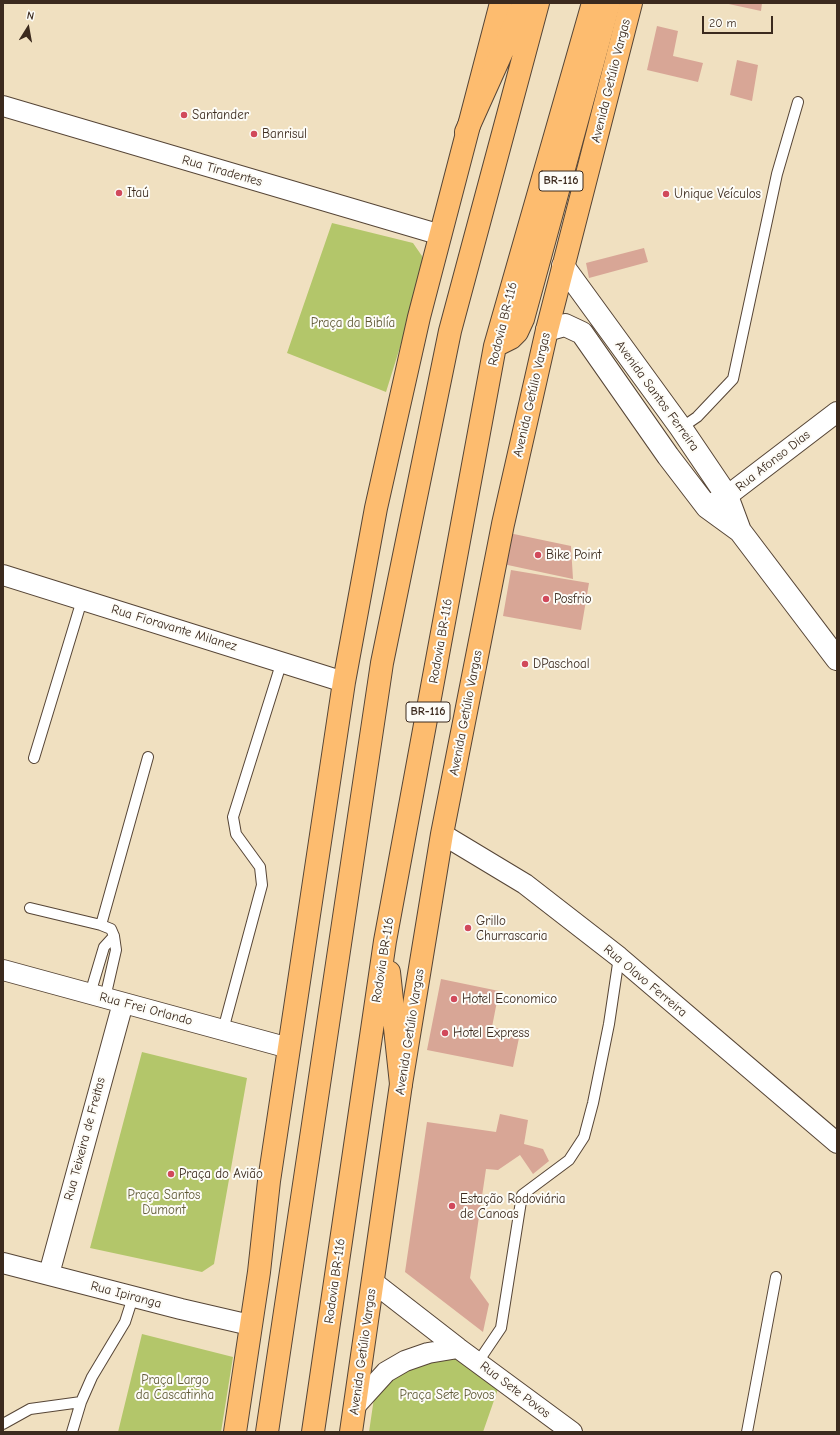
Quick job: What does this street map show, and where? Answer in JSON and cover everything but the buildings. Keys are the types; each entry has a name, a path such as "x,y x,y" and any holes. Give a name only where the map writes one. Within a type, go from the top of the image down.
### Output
{"main road":[{"path":"235,1432 289,1048 344,682 376,508 397,410 466,132 501,3"},
{"path":"466,132 524,3"},
{"path":"267,1432 382,663 450,332 538,3"},
{"name":"Rodovia BR-116","path":"313,1432 385,941 495,346 593,3"},
{"name":"BR-116","path":"495,346 511,338 517,332 523,319 609,3"},
{"name":"Avenida Getúlio Vargas","path":"351,1432 401,1084 442,834 503,524 547,330 631,3"},
{"path":"385,941 401,1084"}],"street":[{"name":"Rua Tiradentes","path":"3,106 441,235"},
{"name":"Avenida Santos Ferreira","path":"563,266 681,428 727,496 740,531"},
{"name":"Avenida Santos Ferreira","path":"547,330 565,325 582,333 668,456 707,507 740,531 837,658"},
{"name":"Rua Afonso Dias","path":"707,507 727,496 837,412"},
{"name":"Rua Fioravante Milanez","path":"3,575 282,661 344,682"},
{"name":"Rua Olavo Ferreira","path":"442,834 525,884 618,957 837,1143"},
{"name":"Rua Frei Orlando","path":"3,970 289,1048"},
{"name":"Rua Teixeira de Freitas","path":"48,1274 106,998"},
{"name":"Rua Ipiranga","path":"3,1263 133,1297 250,1325"},
{"name":"Rua Sete Povos","path":"373,1282 458,1348 572,1432"},
{"path":"356,1405 386,1372 405,1361 428,1353 458,1348"}],"lane":[{"path":"681,428 697,417 733,379 777,174 798,102"},
{"path":"34,758 82,600"},
{"path":"223,1030 262,885 260,867 236,834 233,817 282,661"},
{"path":"101,925 148,757"},
{"path":"30,908 101,925 111,929 114,936 116,950 106,998"},
{"path":"106,998 104,947 114,936"},
{"path":"478,1362 501,1328 522,1195 569,1160 584,1137 593,1103 609,1024 618,957"},
{"path":"747,1432 776,1277"},
{"path":"72,1432 81,1402 92,1377 125,1322 133,1297"},
{"path":"3,1424 30,1409 81,1402"}],"green space":[{"name":"Praça da Biblía","path":"332,223 413,243 422,256 425,275 415,299 386,392 287,353"},
{"name":"Praça Santos Dumont","path":"142,1052 247,1078 214,1264 202,1272 90,1248"},
{"name":"Praça Largo da Cascatinha","path":"142,1334 233,1357 221,1432 118,1432"},
{"name":"Praça Sete Povos","path":"454,1355 499,1386 483,1432 369,1432 374,1398 391,1378 408,1368"}],"place":[{"name":"Santander","path":"184,115"},
{"name":"Banrisul","path":"254,134"},
{"name":"Itaú","path":"119,193"},
{"name":"Unique Veículos","path":"666,194"},
{"name":"Bike Point","path":"538,555"},
{"name":"Posfrio","path":"546,599"},
{"name":"DPaschoal","path":"525,664"},
{"name":"Grillo Churrascaria","path":"468,928"},
{"name":"Hotel Economico","path":"454,999"},
{"name":"Hotel Express","path":"445,1033"},
{"name":"Praça do Avião","path":"171,1174"},
{"name":"Estação Rodoviária de Canoas","path":"452,1206"}]}
